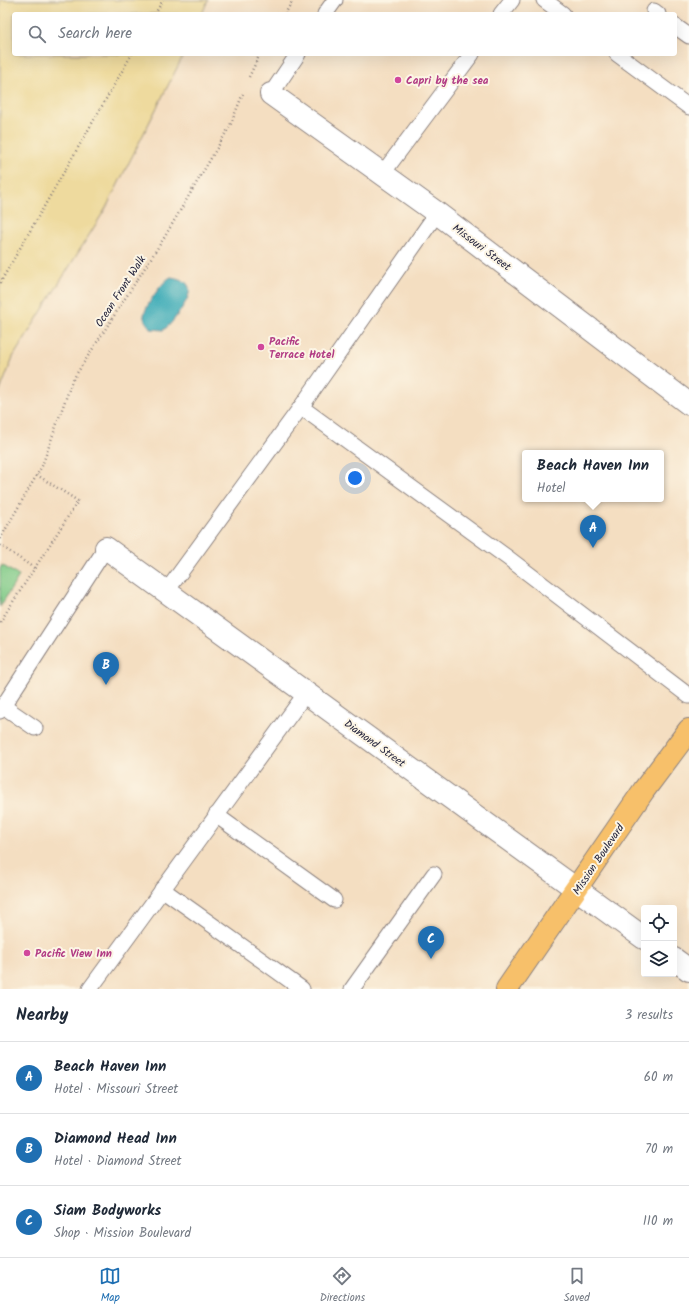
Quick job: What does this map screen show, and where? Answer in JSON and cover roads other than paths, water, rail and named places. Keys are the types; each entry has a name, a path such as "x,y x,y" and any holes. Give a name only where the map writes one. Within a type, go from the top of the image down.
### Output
{"main road":[{"name":"Mission Boulevard","path":"507,989 577,890 644,790 689,730"}],"street":[{"name":"Missouri Street","path":"271,94 437,213 689,404"},
{"name":"Diamond Street","path":"106,548 641,936"},
{"path":"677,961 689,970"}],"lane":[{"path":"326,12 334,0"},
{"path":"503,12 512,0"},
{"path":"544,0 560,12"},
{"path":"677,27 689,36"},
{"path":"271,94 297,56"},
{"path":"383,173 471,56"},
{"path":"620,56 689,107"},
{"path":"166,592 301,407 437,213"},
{"path":"301,407 508,558 689,696"},
{"path":"35,728 2,708 106,548"},
{"path":"90,989 306,693"},
{"path":"216,815 334,900"},
{"path":"352,989 434,874"},
{"path":"162,889 302,989"}],"water":[{"path":"171,277 179,279 188,285 189,294 187,300 171,324 163,330 151,329 144,318 144,314 158,289 167,279"}],"place":[{"name":"Capri by the sea","path":"398,80"},
{"name":"Pacific Terrace Hotel","path":"261,347"},
{"name":"Beach Haven Inn","path":"593,548"},
{"name":"Diamond Head Inn","path":"106,685"},
{"name":"Pacific View Inn","path":"27,953"},
{"name":"Siam Bodyworks","path":"431,959"}]}
